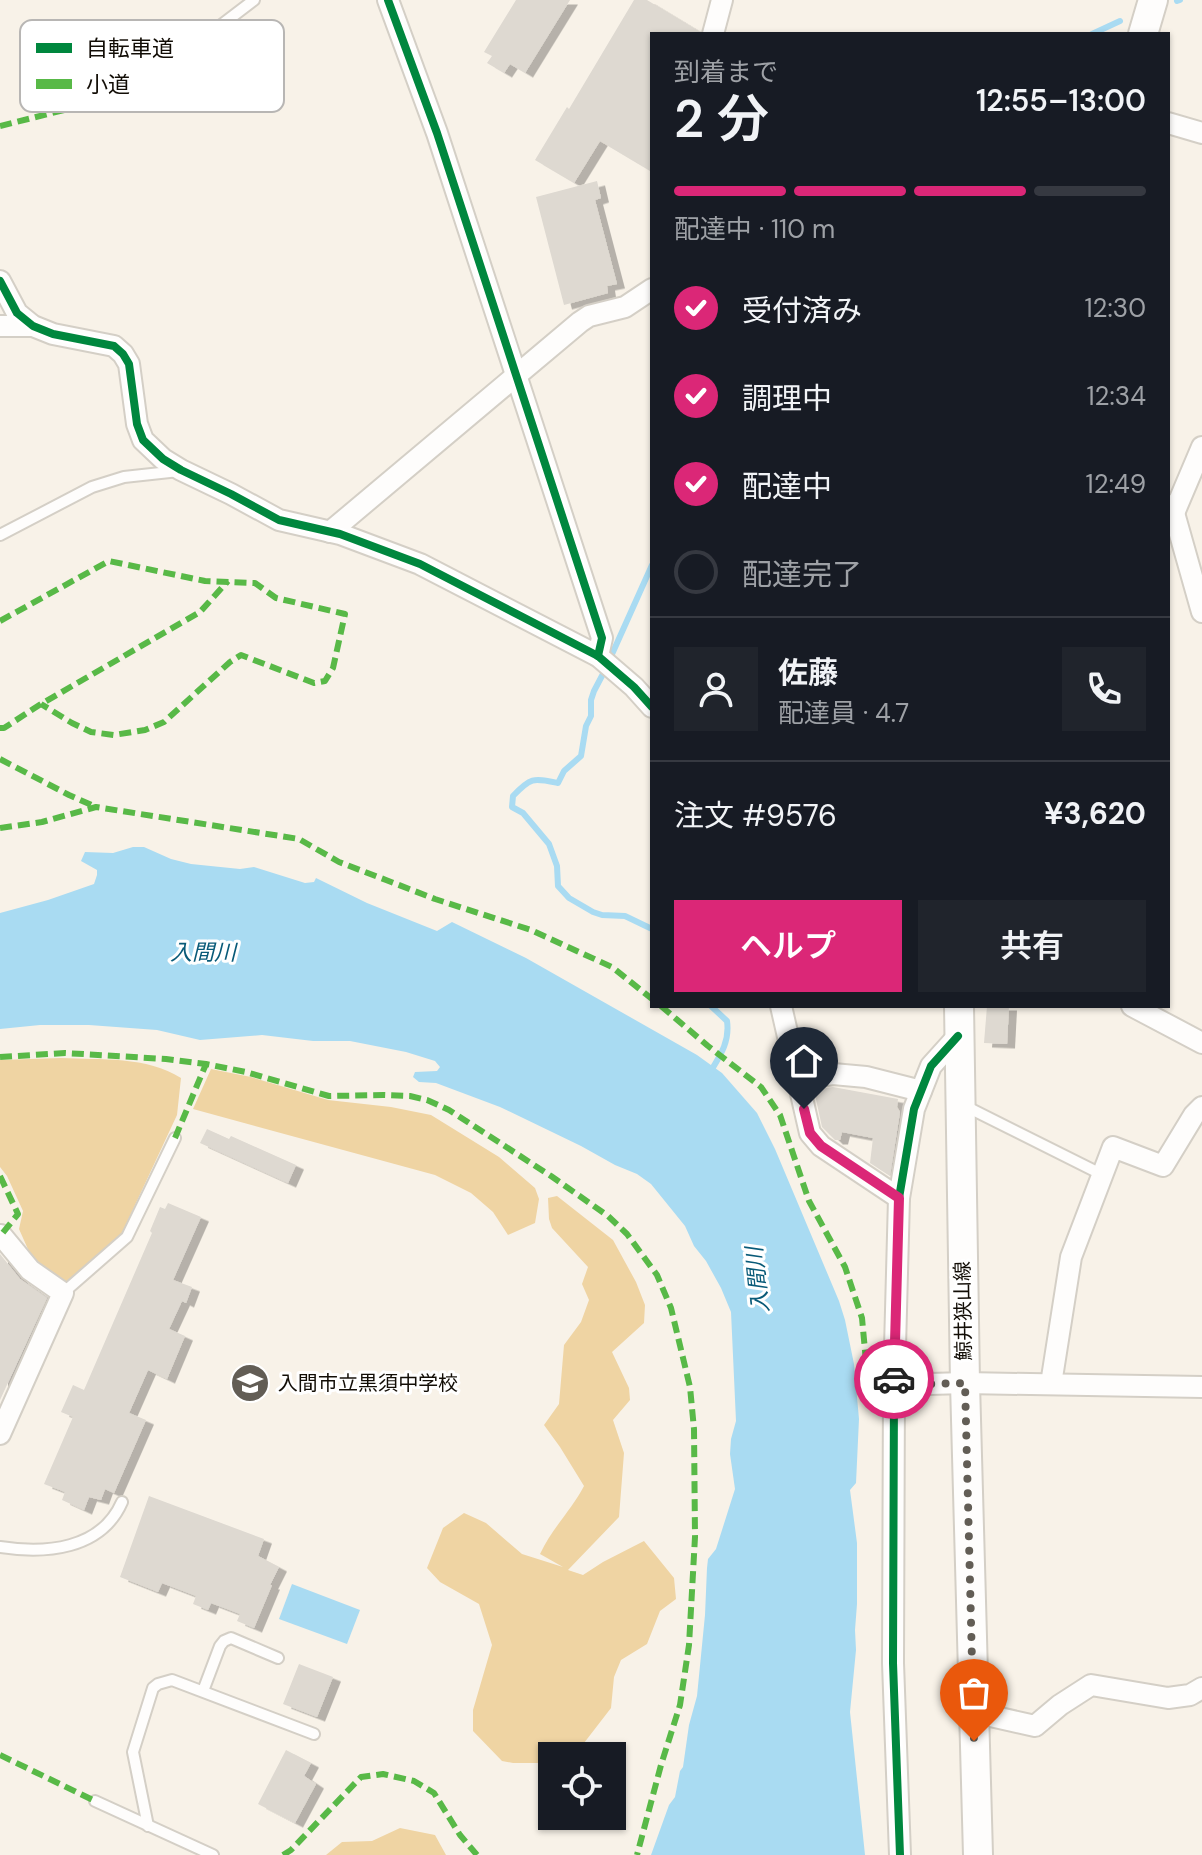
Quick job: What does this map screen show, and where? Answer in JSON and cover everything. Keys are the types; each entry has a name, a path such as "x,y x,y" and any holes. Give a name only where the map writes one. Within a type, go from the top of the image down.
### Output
{"main road":[{"path":"1144,32 1153,0"},
{"name":"鯨井狭山線","path":"959,1008 978,1855"}],"street":[{"path":"370,0 390,4 437,133 602,638 598,656"},
{"path":"714,32 722,0"},
{"path":"1170,124 1202,133"},
{"path":"0,281 17,313 33,326 53,334 114,346 123,354 129,364 137,424 143,440 163,459 279,520 330,532 420,564 598,656 650,705"},
{"path":"330,532 580,322 589,316 625,307 650,290"},
{"path":"0,326 33,326"},
{"path":"1202,447 1171,509 1202,612"},
{"path":"781,1008 810,1133 821,1146 899,1198"},
{"path":"1136,1008 1202,1043"},
{"path":"900,1855 893,1663 894,1385 899,1198 914,1109 931,1066 958,1036"},
{"path":"798,1079 833,1074 866,1077 921,1091"},
{"path":"1051,1384 1071,1257 1113,1147 1163,1166 1202,1107"},
{"path":"0,1236 30,1270 63,1293 0,1434"},
{"path":"894,1385 965,1383 1202,1387"},
{"path":"973,1712 1035,1726 1091,1685 1168,1698 1190,1695 1202,1688"}],"lane":[{"path":"228,20 254,0"},
{"path":"0,535 92,487 124,477 181,470"},
{"path":"959,1103 1103,1175"},
{"path":"63,1293 127,1237 175,1138"},
{"path":"0,1547 49,1550 88,1538 104,1528 122,1502"},
{"path":"203,1691 220,1646 227,1639 278,1658"},
{"path":"148,1826 133,1752 149,1698 158,1684 172,1680 314,1734"},
{"path":"95,1801 213,1855"}],"shaded area":[{"path":"61,1058 139,1063 181,1078 177,1115 122,1233 64,1285 35,1265 19,1229 23,1211 0,1167 0,1060"},
{"path":"211,1069 251,1077 328,1100 431,1115 499,1157 535,1188 539,1199 535,1223 508,1235 493,1212 471,1193 435,1175 193,1109"},
{"path":"557,1196 613,1240 645,1305 644,1323 612,1352 629,1388 630,1400 613,1420 624,1453 619,1517 568,1570 583,1575 644,1541 674,1578 676,1599 660,1611 647,1644 621,1660 614,1677 611,1708 585,1742 538,1742 538,1763 513,1763 502,1761 473,1731 473,1710 492,1645 479,1604 440,1582 427,1568 443,1528 464,1513 486,1523 522,1554 563,1567 540,1554 584,1486 544,1425 559,1404 564,1345 581,1322 589,1300 582,1284 588,1267 552,1228 548,1198"},
{"path":"400,1828 435,1835 446,1855 326,1855 342,1842 372,1841"}],"water":[{"name":"入間川","path":"144,847 191,864 240,869 254,867 305,883 314,882 316,878 367,903 437,931 452,922 526,958 697,1055 722,1073 757,1113 839,1301 854,1364 859,1419 856,1483 850,1490 857,1543 857,1604 850,1712 865,1855 651,1855 669,1805 675,1797 683,1767 697,1696 708,1559 716,1549 735,1489 730,1454 736,1421 731,1312 721,1288 685,1226 651,1184 637,1174 500,1107 436,1083 419,1082 413,1077 415,1072 437,1071 440,1067 435,1061 406,1052 350,1041 313,1041 262,1035 200,1040 157,1030 89,1025 0,1029 0,913 94,884 97,870 81,861 85,852 113,853"},
{"path":"292,1584 360,1610 347,1644 279,1619"}],"building":[{"path":"516,0 570,0 525,73 510,64 504,73 487,63 492,56 484,52"},
{"path":"634,0 647,0 700,32 650,32 650,171 600,141 574,183 535,160 567,107 569,109"},
{"path":"597,181 601,198 595,200 617,284 607,286 608,293 564,305 536,197"},
{"path":"987,1008 1009,1008 1007,1044 984,1043"},
{"path":"833,1087 898,1099 900,1112 890,1176 870,1163 873,1138 842,1132 840,1140 835,1140 822,1127 814,1090"},
{"path":"207,1129 229,1139 231,1136 296,1165 288,1183 200,1143"},
{"path":"168,1203 201,1217 173,1280 192,1287 186,1303 182,1301 169,1329 185,1336 167,1379 148,1370 129,1413 146,1420 114,1493 105,1489 101,1500 89,1497 84,1510 62,1500 65,1492 44,1484 73,1417 61,1412 73,1385 84,1390 152,1233 150,1231 160,1207 165,1209"},
{"path":"0,1254 20,1279 47,1298 0,1400"},
{"path":"149,1496 264,1539 258,1556 279,1567 254,1628 237,1621 240,1614 211,1603 208,1610 193,1604 196,1596 162,1583 158,1592 120,1577"},
{"path":"299,1664 333,1677 317,1717 283,1704"},
{"path":"286,1750 311,1763 304,1776 316,1784 295,1823 258,1804"}],"waterway":[{"path":"1096,32 1120,21"},
{"path":"650,569 594,691 581,756 564,771 558,783 538,780 524,785 513,796 512,807 523,813 549,844 557,866 558,886 569,898 593,912 625,916 650,928"},
{"path":"709,1074 723,1049 728,1029 727,1021 713,1008"}],"marked path":[{"path":"0,126 56,112"},
{"path":"0,621 109,561 205,581 255,583 276,598 345,614 333,668 325,681 314,683 241,655 164,722 145,730 114,735 91,732 41,704"},
{"path":"0,728 200,612 228,581"},
{"path":"0,759 96,807"},
{"path":"0,828 42,822 96,807 299,839 339,862 435,899 531,930 612,967 650,997"},
{"path":"663,1008 761,1087 780,1115 809,1201 845,1267 862,1318 868,1383 894,1385"},
{"path":"0,1057 65,1053 166,1059 246,1072 329,1096 410,1096 427,1100 449,1110 551,1176 608,1216 627,1234 657,1275 671,1308 690,1387 694,1429 695,1537 689,1645 680,1705 637,1855"},
{"path":"175,1138 206,1064"},
{"path":"0,1176 18,1214 1,1235"},
{"path":"0,1755 95,1801"},
{"path":"283,1855 361,1777 383,1774 414,1781 434,1793 460,1835 477,1855"}],"cycle path":[{"path":"388,0 437,133 602,638 598,656"},
{"path":"0,281 17,313 33,326 53,334 114,346 123,354 129,364 137,424 143,440 163,459 279,520 340,534 420,564 598,656 650,705"},
{"path":"900,1855 893,1663 894,1385 899,1198 914,1109 931,1066 958,1036"}],"way so far":[{"path":"894,1379 894,1385 965,1383 974,1741"}],"place":[{"name":"入間市立黒須中学校","path":"250,1383"}],"route":[{"path":"804,1109 810,1133 821,1146 899,1198 894,1379"}]}
